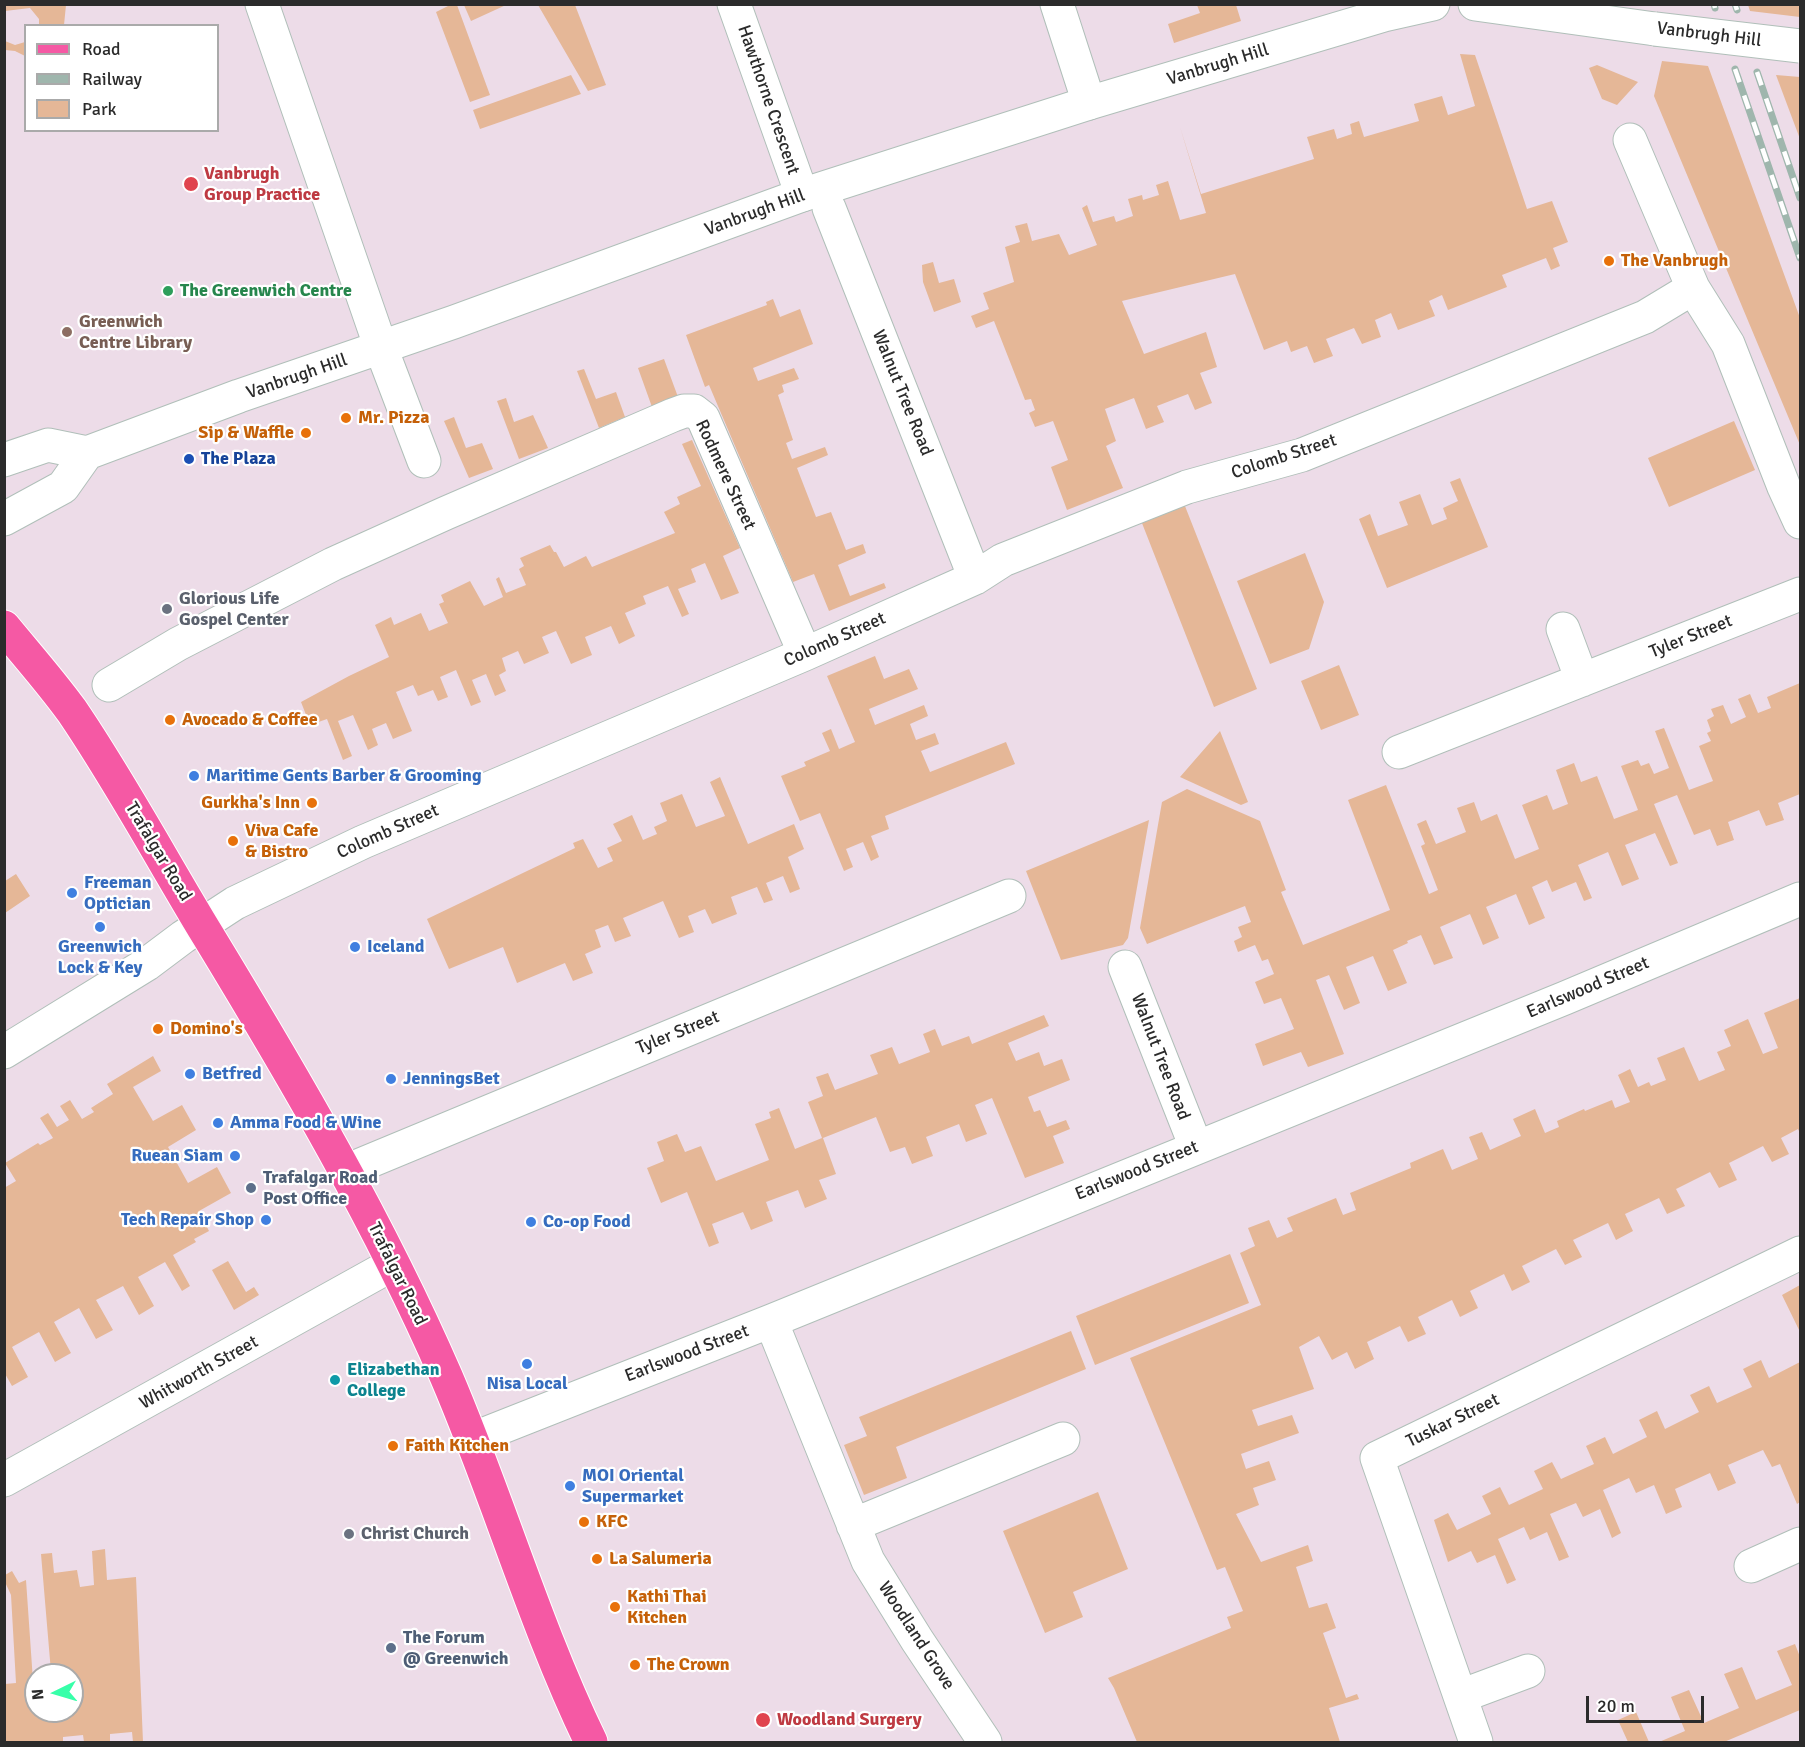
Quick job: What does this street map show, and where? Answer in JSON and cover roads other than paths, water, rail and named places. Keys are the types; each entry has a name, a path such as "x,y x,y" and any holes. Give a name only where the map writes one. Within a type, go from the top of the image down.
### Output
{"main road":[{"name":"Trafalgar Road","path":"6,633 71,710 113,774 346,1170 440,1363 472,1439 553,1655 591,1743"}],"street":[{"path":"262,4 381,348 424,461"},
{"name":"Hawthorne Crescent","path":"734,4 815,202"},
{"path":"1057,4 1089,103"},
{"name":"Vanbrugh Hill","path":"87,453 239,396 815,202 1089,103 1384,15 1433,4"},
{"name":"Vanbrugh Hill","path":"1475,4 1800,46"},
{"path":"1630,140 1693,288 1728,344 1800,522"},
{"name":"Walnut Tree Road","path":"815,202 975,578"},
{"name":"Colomb Street","path":"4,1053 147,964 236,903 363,842 805,654 975,578 1003,561 1187,486 1302,455 1634,322 1693,288"},
{"name":"Rodmere Street","path":"108,685 178,644 333,564 442,504 684,411 694,411 703,418 805,654"},
{"path":"4,460 48,445 87,453 63,487 4,519"},
{"name":"Tyler Street","path":"1399,752 1800,594"},
{"path":"1563,628 1582,681"},
{"name":"Tyler Street","path":"346,1170 1009,896"},
{"name":"Earlswood Street","path":"472,1439 771,1321 1565,998 1800,898"},
{"name":"Walnut Tree Road","path":"1125,967 1196,1148"},
{"name":"Tuskar Street","path":"1476,1743 1377,1458 1800,1253"},
{"name":"Whitworth Street","path":"4,1480 393,1264"},
{"name":"Woodland Grove","path":"771,1321 868,1561 985,1743"},
{"path":"853,1526 1063,1439"},
{"path":"1751,1566 1800,1544"},
{"path":"1461,1696 1528,1671"}],"railway":[{"path":"1714,4 1715,8"},
{"path":"1735,4 1737,10"},
{"path":"1735,69 1800,258"},
{"path":"1757,72 1800,198"}],"place":[{"name":"Vanbrugh Group Practice","path":"191,184"},
{"name":"The Vanbrugh","path":"1609,261"},
{"name":"The Greenwich Centre","path":"168,291"},
{"name":"Greenwich Centre Library","path":"67,332"},
{"name":"Mr. Pizza","path":"346,418"},
{"name":"Sip & Waffle","path":"306,433"},
{"name":"The Plaza","path":"189,459"},
{"name":"Glorious Life Gospel Center","path":"167,609"},
{"name":"Avocado & Coffee","path":"170,720"},
{"name":"Maritime Gents Barber & Grooming","path":"194,776"},
{"name":"Gurkha's Inn","path":"312,803"},
{"name":"Viva Cafe & Bistro","path":"233,841"},
{"name":"Freeman Optician","path":"72,893"},
{"name":"Greenwich Lock & Key","path":"100,927"},
{"name":"Iceland","path":"355,947"},
{"name":"Domino's","path":"158,1029"},
{"name":"Betfred","path":"190,1074"},
{"name":"JenningsBet","path":"391,1079"},
{"name":"Amma Food & Wine","path":"218,1123"},
{"name":"Ruean Siam","path":"235,1156"},
{"name":"Trafalgar Road Post Office","path":"251,1188"},
{"name":"Tech Repair Shop","path":"266,1220"},
{"name":"Co-op Food","path":"531,1222"},
{"name":"Nisa Local","path":"527,1364"},
{"name":"Elizabethan College","path":"335,1380"},
{"name":"Faith Kitchen","path":"393,1446"},
{"name":"MOI Oriental Supermarket","path":"570,1486"},
{"name":"KFC","path":"584,1522"},
{"name":"Christ Church","path":"349,1534"},
{"name":"La Salumeria","path":"597,1559"},
{"name":"Kathi Thai Kitchen","path":"615,1607"},
{"name":"The Forum @ Greenwich","path":"391,1648"},
{"name":"The Crown","path":"635,1665"},
{"name":"Woodland Surgery","path":"763,1720"}]}
